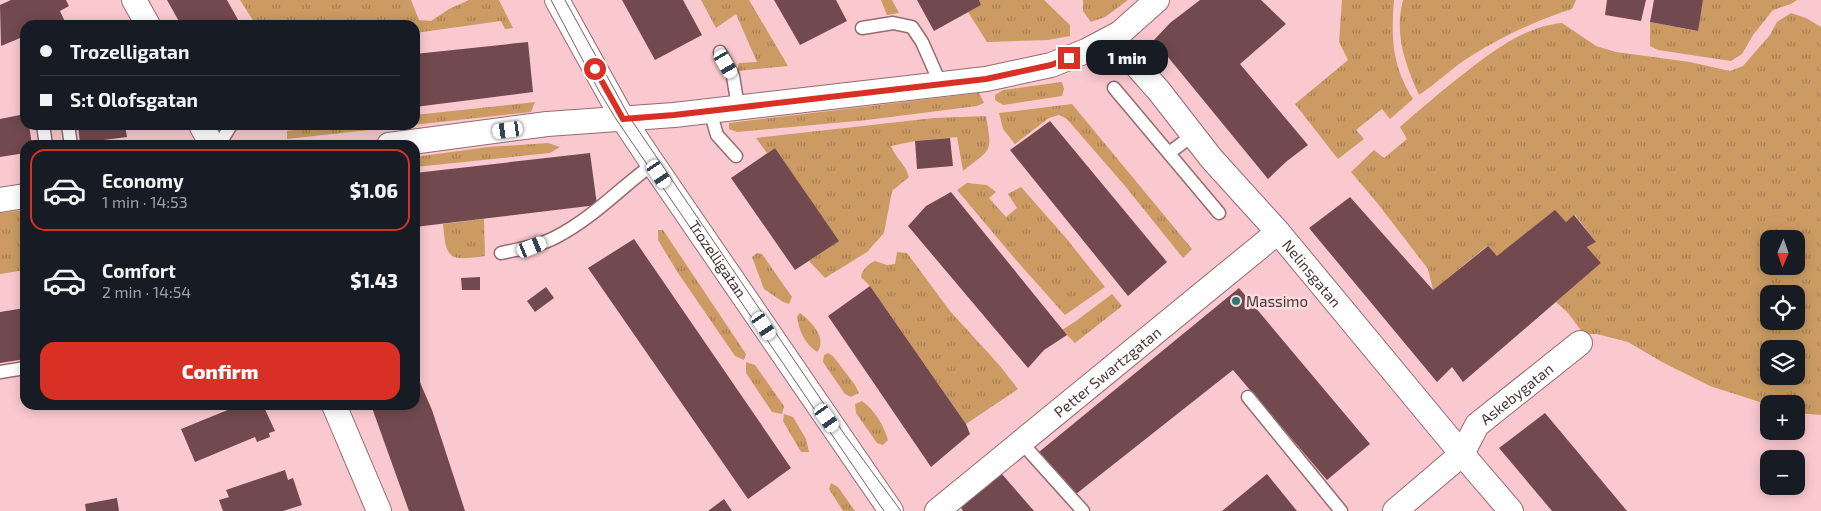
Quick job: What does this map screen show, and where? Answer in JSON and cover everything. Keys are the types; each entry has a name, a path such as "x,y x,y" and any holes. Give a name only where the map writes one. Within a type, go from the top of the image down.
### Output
{"street":[{"path":"134,0 145,20"},
{"name":"Trozelligatan","path":"557,0 623,119 652,164 891,511"},
{"path":"420,141 548,124 710,111 986,79 1051,65 1086,51 1120,33 1157,0"},
{"name":"Nelinsgatan","path":"1112,38 1211,158 1278,232 1511,511"},
{"path":"0,200 20,197"},
{"name":"Petter Swartzgatan","path":"937,511 1278,232"},
{"name":"Askebygatan","path":"1395,511 1462,454 1477,426 1580,342"},
{"path":"336,410 380,511"}],"lane":[{"path":"862,28 893,23 912,27 922,42 941,85"},
{"path":"720,52 733,76 738,108"},
{"path":"1114,88 1219,213"},
{"path":"710,111 717,135 736,156"},
{"path":"1169,153 1193,135"},
{"path":"501,253 532,247 556,238 589,216 652,164"},
{"path":"0,372 20,369"},
{"path":"1248,397 1341,511"},
{"path":"1021,442 1083,511"}],"green space":[{"path":"240,0 411,0 419,20 253,20"},
{"path":"469,0 499,0 513,28 505,29 501,21 420,32 420,20 431,21 449,9"},
{"path":"701,0 749,0 788,66 737,71 739,63 757,62 736,14 716,28"},
{"path":"881,0 892,0 899,13 887,15"},
{"path":"979,0 1044,0 1070,25 1070,36 1048,40 987,42 968,12 981,5"},
{"path":"1083,0 1128,0 1105,17 1091,22 1083,11"},
{"path":"1342,0 1394,0 1394,51 1401,75 1413,99 1390,119 1382,109 1356,130 1364,139 1338,159 1295,104 1348,60 1339,42"},
{"path":"1403,0 1576,0 1572,9 1520,29 1471,56 1419,95 1402,49 1400,25"},
{"path":"1703,0 1797,0 1773,10 1753,35 1742,54 1731,61 1658,50 1650,46 1650,22 1697,31"},
{"path":"1791,13 1806,18 1821,27 1821,415 1805,414 1805,395 1760,395 1760,402 1710,386 1662,362 1628,342 1597,334 1587,334 1580,329 1568,313 1556,302 1601,263 1587,247 1596,242 1575,215 1566,222 1497,256 1487,246 1433,290 1428,269 1351,172 1374,150 1384,158 1407,139 1400,127 1457,79 1493,52 1533,30 1562,23 1596,46 1616,52 1690,62 1730,71 1743,66 1770,35 1777,22"},
{"path":"1062,82 1064,89 1062,96 1003,105 995,100 995,95 1003,90"},
{"path":"979,93 984,103 977,106 867,120 737,132 729,129 729,123"},
{"path":"535,102 531,112 420,124 420,114"},
{"path":"1072,104 1192,249 1183,258 1125,186 1067,119 1059,115 1049,118 1015,144 1003,129 999,113"},
{"path":"986,116 989,137 988,148 985,153 963,171 957,137 915,141 891,146 909,177 892,191 884,233 867,252 825,278 809,261 838,241 775,148 767,153 756,138 934,118"},
{"path":"294,130 369,130 287,139 287,131"},
{"path":"548,143 560,147 550,153 420,166 420,156 488,147"},
{"path":"967,183 987,185 996,192 989,198 1006,217 1017,208 1008,194 1021,187 1066,238 1105,287 1065,315 957,190"},
{"path":"20,211 20,271 0,274 0,213"},
{"path":"484,219 485,256 457,258 448,251 443,224"},
{"path":"658,230 663,230 746,354 744,360 735,356 678,273 658,240"},
{"path":"897,252 907,253 950,311 1000,366 1018,389 966,424 870,286 861,277 866,267 875,261 887,265 895,264"},
{"path":"757,253 762,254 792,297 789,304 764,289 752,257"},
{"path":"1112,294 1122,306 1075,343 1062,330 1076,321"},
{"path":"800,313 817,331 821,342 817,352 805,341 801,332 797,316"},
{"path":"828,353 833,356 859,393 851,397 845,394 823,362 824,355"},
{"path":"746,362 755,365 784,406 782,414 772,412 746,373"},
{"path":"862,401 878,418 884,429 888,440 883,445 877,443 856,413 855,404"},
{"path":"784,414 793,417 806,439 809,452 801,452 783,421"},
{"path":"831,483 838,487 855,511 843,511 829,489"}],"building":[{"path":"11,0 66,0 69,6 60,11 64,20 20,20 20,38 1,46 0,5"},
{"path":"167,0 227,0 238,20 178,20"},
{"path":"622,0 683,0 702,35 655,60"},
{"path":"774,0 836,0 847,21 800,45"},
{"path":"917,0 979,0 981,5 934,31"},
{"path":"1200,0 1261,0 1286,24 1240,64 1308,145 1268,179 1154,40 1170,23"},
{"path":"1607,0 1646,0 1641,21 1605,15"},
{"path":"1654,0 1703,0 1698,31 1650,22"},
{"path":"528,42 533,92 420,106 420,53"},
{"path":"20,115 20,130 30,130 31,140 20,140 20,154 0,157 0,119"},
{"path":"1050,121 1167,262 1128,296 1010,150"},
{"path":"79,130 126,130 127,137 104,140 80,140"},
{"path":"950,138 953,166 917,169 915,141"},
{"path":"775,148 839,241 795,270 731,178"},
{"path":"590,153 597,205 420,226 420,172"},
{"path":"951,192 1067,335 1044,350 1028,368 908,226 926,206"},
{"path":"1350,197 1433,290 1488,246 1497,256 1555,210 1566,222 1574,215 1596,242 1587,247 1601,263 1463,382 1452,367 1437,382 1309,228"},
{"path":"634,239 791,468 748,499 588,268"},
{"path":"480,277 480,290 462,290 461,278"},
{"path":"870,286 966,424 970,434 931,467 828,316"},
{"path":"546,287 554,298 535,312 527,301"},
{"path":"1239,288 1370,444 1327,480 1233,370 1076,494 1039,452"},
{"path":"20,309 20,360 0,363 0,312"},
{"path":"420,382 432,410 465,511 409,511 373,410 420,410"},
{"path":"228,410 265,410 275,431 269,433 270,437 257,442 255,437 195,462 181,429"},
{"path":"1545,413 1627,511 1552,511 1499,448"},
{"path":"285,470 288,480 293,478 302,505 283,511 223,511 219,500 229,497 226,490"},
{"path":"1001,473 1034,511 963,511 960,506"},
{"path":"1267,474 1297,511 1222,511"},
{"path":"117,498 119,511 86,511 85,504"},
{"path":"724,499 732,511 708,511"}],"tram line":[{"path":"551,0 616,119 884,511"},
{"path":"565,0 630,118 845,435 901,511"}],"place":[{"name":"Massimo","path":"1236,301"}],"route":[{"path":"595,69 623,119 674,115 986,79 1051,65 1069,58"}]}
